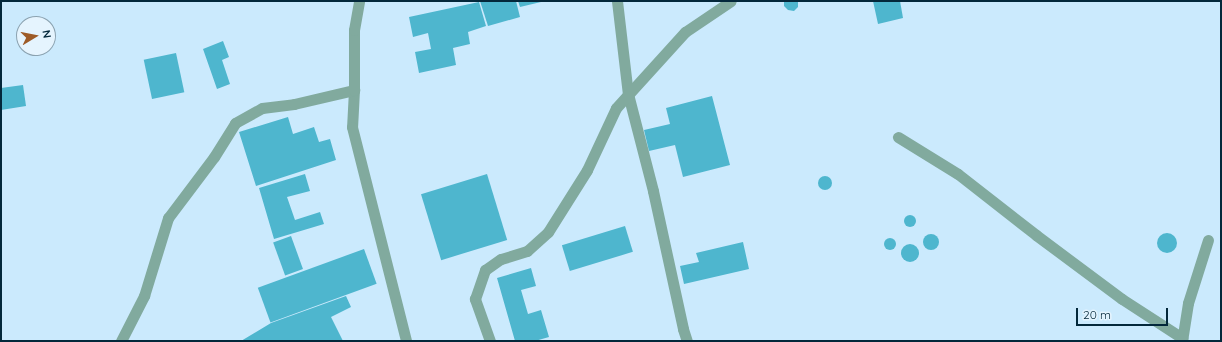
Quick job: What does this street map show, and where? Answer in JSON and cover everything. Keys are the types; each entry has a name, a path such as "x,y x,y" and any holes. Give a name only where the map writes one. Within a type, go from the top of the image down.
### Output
{"street":[{"path":"359,1 354,30 354,90 352,127 406,341"},
{"path":"617,1 628,94 653,191 687,341"},
{"path":"490,341 475,299 485,270 501,259 527,251 548,232 587,170 616,108 685,32 731,1"},
{"path":"120,341 144,296 168,218 214,157 235,123 262,108 294,104 354,90"},
{"path":"898,137 958,174 1122,299 1182,339 1188,303 1208,240"}],"building":[{"path":"480,1 516,1 520,17 488,26"},
{"path":"518,1 541,1 541,2 520,7"},
{"path":"784,1 798,1 798,7 794,11 788,10 784,6"},
{"path":"873,1 900,1 903,18 878,24"},
{"path":"479,2 486,26 468,32 470,44 453,48 456,65 419,73 415,52 431,49 428,33 413,37 409,17"},
{"path":"223,41 229,57 222,60 230,84 217,89 203,49"},
{"path":"176,53 184,92 152,99 144,60"},
{"path":"23,85 26,106 1,110 1,88"},
{"path":"712,96 730,165 683,177 675,145 649,151 644,130 670,124 666,108"},
{"path":"288,117 293,134 314,127 319,142 330,139 336,160 256,186 239,132"},
{"path":"305,174 310,191 287,197 295,220 320,212 324,224 274,239 259,188"},
{"path":"487,174 507,240 441,260 421,194"},
{"path":"825,176 830,178 832,183 830,188 825,190 820,188 818,183 820,178"},
{"path":"912,215 915,216 915,226 908,227 905,226 904,219 905,216"},
{"path":"625,226 633,252 570,271 562,245"},
{"path":"1167,233 1174,236 1177,243 1174,250 1167,253 1160,250 1157,243 1160,236"},
{"path":"931,234 938,239 939,242 934,249 931,250 924,245 923,242 928,235"},
{"path":"291,236 303,269 285,275 273,242"},
{"path":"890,238 894,240 896,244 894,248 890,250 886,248 884,244 886,240"},
{"path":"743,242 749,269 684,284 680,266 699,262 696,253"},
{"path":"910,244 916,247 919,253 916,259 910,262 904,259 901,253 904,247"},
{"path":"364,249 377,284 270,322 258,288"},
{"path":"531,268 536,286 521,290 528,314 541,310 549,337 535,341 515,341 497,278"},
{"path":"346,296 351,307 331,317 343,341 241,341 271,323"}]}
